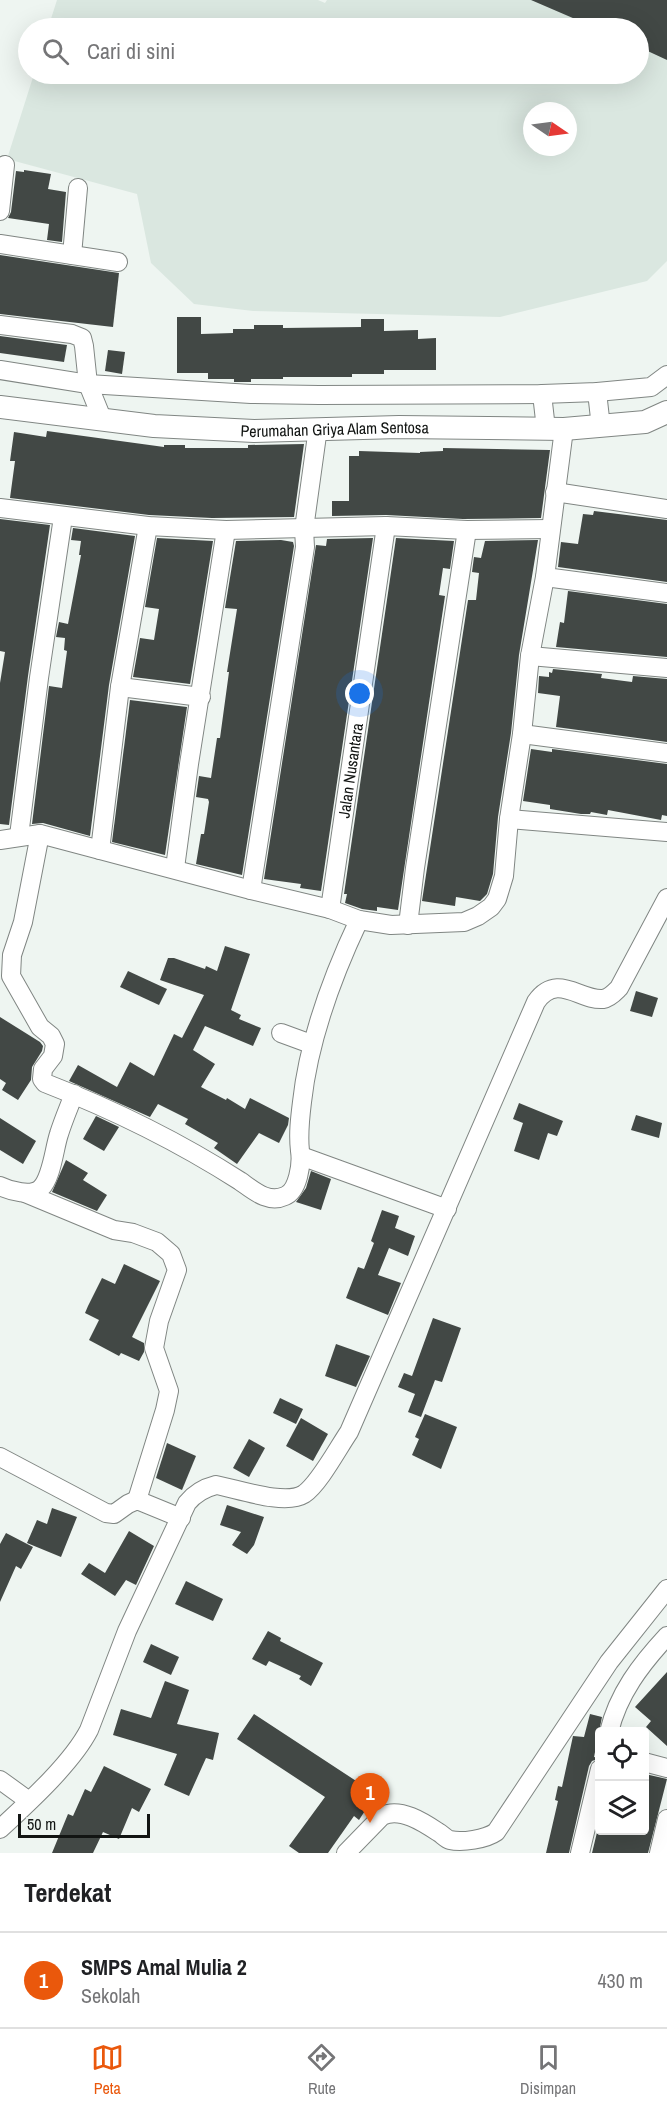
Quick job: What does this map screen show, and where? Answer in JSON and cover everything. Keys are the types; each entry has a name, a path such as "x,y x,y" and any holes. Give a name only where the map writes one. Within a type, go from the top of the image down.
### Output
{"street":[{"path":"0,211 5,165"},
{"path":"72,255 78,188"},
{"path":"0,244 118,262"},
{"path":"0,325 72,334 81,338 88,384 103,421"},
{"path":"0,370 88,384 251,394 597,392 651,387 667,375"},
{"path":"597,392 602,427"},
{"path":"0,840 40,834 330,909 359,920 391,925 464,922 491,907 497,899 504,876 530,656 545,577 555,492 555,429 542,394"},
{"name":"Perumahan Griya Alam Sentosa","path":"0,407 154,426 254,431 399,427 555,429 602,427 645,422 667,412"},
{"path":"251,890 305,547 304,529 318,428"},
{"path":"555,492 667,509"},
{"path":"0,508 148,526 226,530 386,526 467,530 550,529"},
{"path":"19,836 63,517"},
{"path":"100,850 120,687 148,526"},
{"name":"Jalan Nusantara","path":"330,909 386,526"},
{"path":"175,868 226,530"},
{"path":"408,925 467,530"},
{"path":"545,577 667,593"},
{"path":"530,656 667,668"},
{"path":"120,687 201,697"},
{"path":"522,734 667,753"},
{"path":"509,819 667,832"},
{"path":"40,834 23,922 12,955 11,976 40,1027 51,1036 55,1044 55,1052 43,1069 42,1079 45,1083 74,1094 204,1158 267,1198 278,1199 292,1192 301,1156 298,1130 304,1074 311,1044 333,980 359,920"},
{"path":"0,1829 29,1801 82,1742 89,1730 127,1631 193,1496 216,1485 285,1499 304,1493 312,1487 348,1432 540,996 560,988 601,999 612,994 619,988 667,897"},
{"path":"281,1033 311,1044"},
{"path":"26,1193 40,1189 46,1179 58,1136 74,1094"},
{"path":"301,1156 447,1209"},
{"path":"0,1186 26,1193 114,1230 133,1233 157,1242 171,1254 177,1270 159,1321 154,1348 169,1391 137,1500"},
{"path":"0,1457 106,1513 114,1514 137,1500 181,1518"},
{"path":"346,1853 382,1816 388,1813 398,1813 424,1824 451,1846 480,1839 496,1832 609,1662 667,1589"},
{"path":"610,1727 618,1702 626,1687 667,1636"},
{"path":"0,1780 29,1801"},
{"path":"580,1853 597,1781"},
{"path":"659,1853 667,1819"}],"shaded area":[{"path":"57,0 318,0 325,3 327,0 667,0 667,261 647,281 500,317 253,311 194,304 151,263 137,194 7,159 31,84 649,84 649,18 51,18"}],"building":[{"path":"531,0 667,0 667,60 649,52 649,18 573,18"},
{"path":"24,170 51,174 48,189 66,192 62,242 47,240 49,224 8,218 11,212 16,171 24,172"},
{"path":"0,255 119,273 113,327 0,314"},
{"path":"177,317 201,317 201,334 233,333 233,329 254,329 254,325 283,325 283,328 361,327 361,319 384,319 384,331 418,330 418,339 436,338 436,370 384,370 384,374 352,374 352,377 283,377 283,379 251,379 251,382 234,382 234,379 208,379 208,373 177,373"},
{"path":"0,336 67,345 64,362 0,353"},
{"path":"108,350 125,352 122,374 105,371"},
{"path":"47,431 164,447 164,445 185,445 185,448 248,448 248,445 304,444 294,517 212,518 149,515 10,498 15,461 10,461 14,432 46,437"},
{"path":"443,448 550,450 541,518 332,516 332,501 349,501 349,456 359,456 359,451 420,453 443,451"},
{"path":"594,511 667,520 667,582 558,567 561,542 578,544 583,514 593,515"},
{"path":"0,519 50,525 9,825 0,824 0,683 5,652 0,651"},
{"path":"73,528 135,536 109,685 90,836 43,823 32,824 49,686 62,688 67,651 64,650 65,638 56,637 59,622 68,624 81,555 79,555 81,541 71,540"},
{"path":"157,538 213,541 190,684 133,677 140,638 154,640 159,609 145,607"},
{"path":"373,538 321,891 300,888 301,884 264,879 316,545 326,546 327,539"},
{"path":"396,538 454,541 450,569 443,568 439,595 445,596 398,910 377,907 377,911 345,903 347,894 344,894"},
{"path":"538,540 519,655 493,874 487,894 480,901 456,897 455,906 422,901 468,600 476,600 479,573 472,572 474,557 481,558 485,541"},
{"path":"236,541 293,542 294,546 242,875 196,864 209,802 208,799 196,797 199,776 211,778 217,738 220,738 237,609 225,608"},
{"path":"568,591 667,604 667,657 556,647 560,622 564,623"},
{"path":"553,669 602,674 601,678 632,682 633,676 667,679 667,742 556,727 560,696 538,693 539,676 549,677 549,672 552,673"},
{"path":"130,700 187,707 165,855 112,842"},
{"path":"531,749 552,752 552,749 667,764 667,816 662,815 661,820 608,810 607,815 591,812 581,814 550,809 550,805 523,801"},
{"path":"225,946 250,954 231,1010 241,1015 239,1019 261,1028 253,1046 205,1026 193,1050 215,1064 201,1087 245,1109 250,1098 289,1118 279,1143 259,1133 237,1164 214,1148 218,1143 185,1124 188,1119 158,1104 150,1117 69,1081 78,1065 117,1087 130,1062 154,1076 174,1034 182,1038 204,995 160,980 168,958 205,969 206,966 217,971"},
{"path":"128,971 167,989 159,1005 120,987"},
{"path":"636,991 658,998 652,1017 630,1011"},
{"path":"0,1017 43,1046 32,1067 31,1080 18,1100 2,1090 6,1083 0,1079"},
{"path":"519,1103 563,1121 557,1136 548,1133 539,1160 514,1151 523,1123 513,1119"},
{"path":"636,1115 662,1123 659,1138 631,1130"},
{"path":"96,1116 119,1127 104,1151 83,1139"},
{"path":"0,1118 36,1141 23,1164 0,1150"},
{"path":"66,1160 88,1173 83,1180 107,1195 97,1211 52,1192"},
{"path":"311,1171 331,1179 321,1210 296,1202 306,1188"},
{"path":"382,1210 399,1216 395,1228 415,1236 408,1256 389,1248 378,1275 401,1283 388,1315 346,1298 358,1267 364,1269 374,1243 371,1241"},
{"path":"124,1264 160,1281 132,1337 144,1343 144,1352 139,1361 121,1353 119,1356 89,1340 99,1320 85,1313 88,1306 102,1278 115,1284"},
{"path":"433,1318 461,1328 442,1382 435,1380 421,1417 408,1412 415,1394 398,1387 404,1373 412,1376"},
{"path":"336,1344 370,1356 356,1387 325,1376"},
{"path":"280,1398 303,1409 296,1424 273,1413"},
{"path":"425,1414 457,1427 441,1469 412,1455 419,1439 415,1437"},
{"path":"301,1418 328,1434 313,1461 286,1446"},
{"path":"249,1439 265,1448 249,1477 233,1468"},
{"path":"167,1443 196,1456 182,1490 156,1478"},
{"path":"227,1505 264,1517 254,1545 247,1554 232,1545 241,1532 220,1525"},
{"path":"52,1508 77,1517 61,1557 27,1543 37,1520 47,1524"},
{"path":"129,1531 154,1546 136,1585 126,1580 115,1596 81,1574 89,1563 105,1573"},
{"path":"6,1533 33,1547 21,1569 16,1566 0,1602 0,1544"},
{"path":"186,1581 223,1599 213,1621 175,1604"},
{"path":"268,1631 281,1638 280,1641 323,1663 311,1686 299,1679 301,1676 269,1661 266,1666 252,1659"},
{"path":"151,1644 179,1657 171,1675 143,1662"},
{"path":"667,1672 667,1746 649,1730 649,1727 646,1727 651,1721 635,1707"},
{"path":"165,1681 189,1690 177,1724 219,1733 213,1760 206,1758 189,1796 164,1785 177,1754 113,1735 121,1709 151,1718"},
{"path":"254,1714 376,1794 359,1820 354,1816 328,1853 299,1853 289,1846 325,1797 237,1739"},
{"path":"590,1714 602,1717 600,1727 595,1727 595,1760 589,1766 569,1853 546,1853 558,1801 555,1800 558,1786 562,1787 573,1736 584,1737"},
{"path":"104,1766 151,1789 139,1812 132,1808 119,1839 103,1832 93,1853 52,1853 68,1814 73,1816 85,1789 91,1792"},
{"path":"649,1775 667,1779 648,1853 592,1853 596,1835 649,1835"}],"place":[{"name":"SMPS Amal Mulia 2","path":"370,1823"}]}
